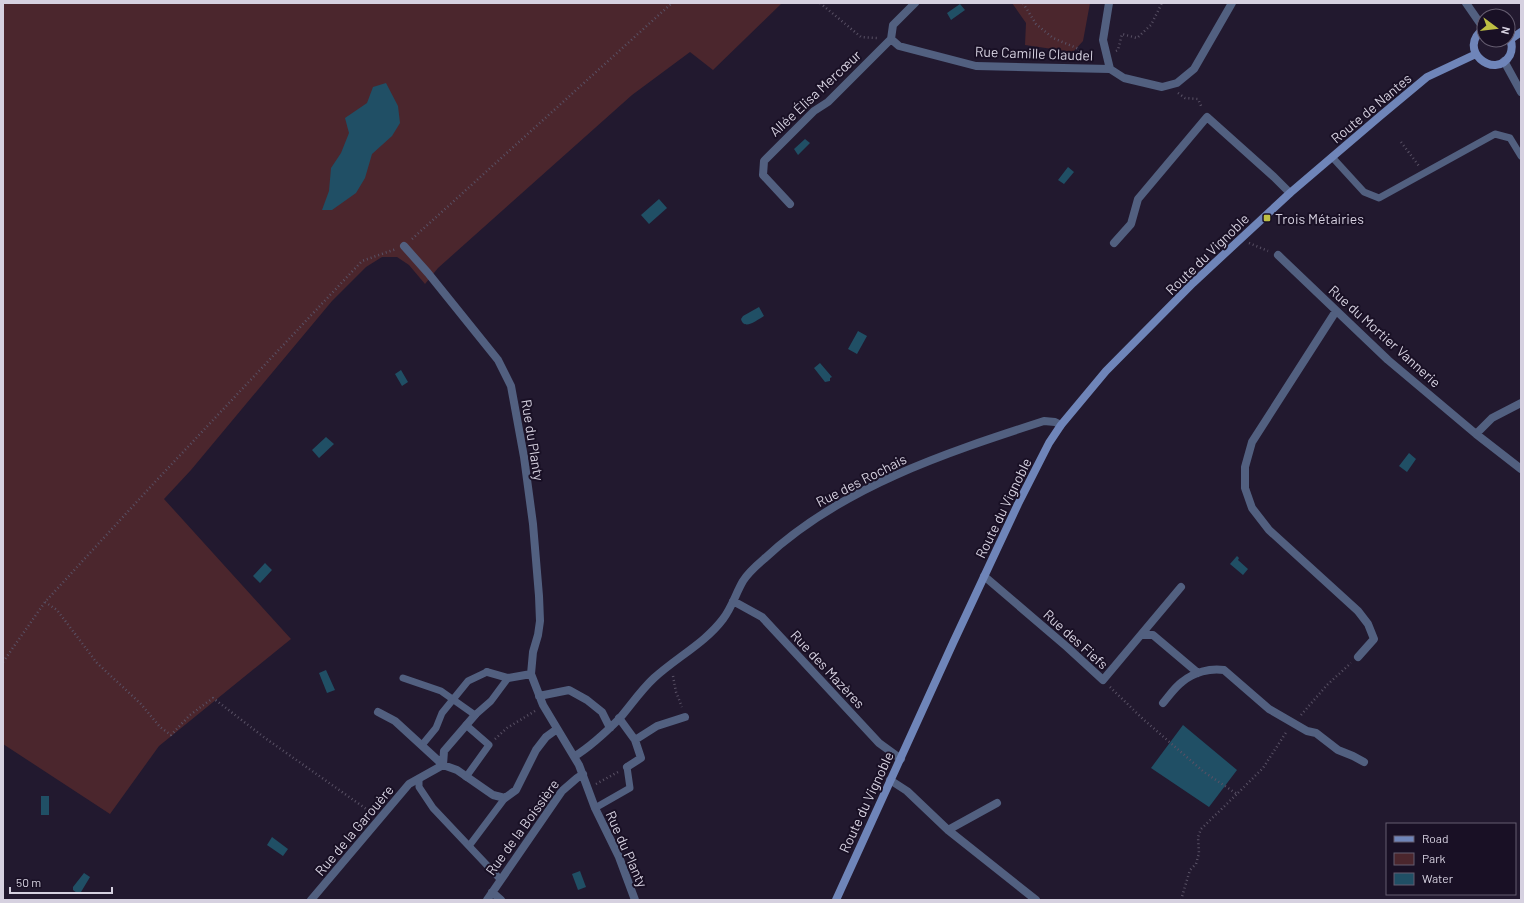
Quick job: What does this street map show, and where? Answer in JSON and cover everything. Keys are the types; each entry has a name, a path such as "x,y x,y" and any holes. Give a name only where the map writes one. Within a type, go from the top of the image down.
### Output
{"street":[{"name":"Allée Élisa Mercœur","path":"790,204 763,175 764,161 814,111 828,102 891,39 893,24 915,3"},
{"path":"1109,3 1103,40 1110,69 1124,78 1162,87 1177,84 1194,69 1232,3"},
{"path":"1466,3 1476,17"},
{"path":"1476,38 1474,45 1476,54 1480,60 1490,65 1504,61 1509,56 1512,48"},
{"name":"Rue Camille Claudel","path":"891,39 900,46 976,66 1110,69"},
{"name":"Route de Nantes","path":"1290,193 1378,117 1428,77 1476,54"},
{"path":"1504,61 1521,92"},
{"path":"1114,243 1131,224 1138,199 1207,117 1290,193"},
{"name":"Route du Vignoble","path":"836,900 984,576 1049,443 1061,425 1106,371 1239,240 1290,193"},
{"name":"Rue du Planty","path":"404,246 428,273 498,360 511,386 524,457 533,524 539,596 540,620 538,635 533,652 531,674 544,706 575,756 595,808 619,857 635,900"},
{"name":"Rue du Mortier Vannerie","path":"1278,255 1388,360 1476,434 1520,466"},
{"path":"1336,311 1252,442 1245,467 1245,488 1252,508 1269,530 1358,610 1368,624 1374,639 1358,657"},
{"path":"1476,434 1492,418 1521,403"},
{"name":"Rue des Rochais","path":"619,718 654,678 670,664 693,648 724,618 744,580 764,559 808,523 834,506 926,462 1044,421 1055,422 1061,425"},
{"name":"Rue des Fiefs","path":"984,576 1103,680 1142,635 1180,587"},
{"name":"Rue des Mazères","path":"734,601 762,617 879,742 901,759"},
{"path":"1142,635 1153,635 1198,673"},
{"path":"1163,703 1183,681 1198,673 1215,668 1224,670 1269,709 1306,731 1316,733 1338,750 1364,762"},
{"path":"488,672 508,678 531,674"},
{"path":"539,696 570,690 587,700 602,712 610,728"},
{"path":"378,712 395,722 443,764 457,770 493,795 505,798 516,790 536,750 546,737 557,729"},
{"path":"443,764 444,750 475,715"},
{"path":"636,740 657,726 685,717"},
{"path":"575,756 610,728 619,718 636,740 641,758 627,767"},
{"name":"Rue de la Garouère","path":"311,900 409,784 443,764"},
{"name":"Rue de la Boissière","path":"487,900 562,791 583,774"},
{"path":"890,780 907,791 948,830 1036,900"},
{"path":"948,830 996,803"},
{"path":"492,892 501,900"}],"lane":[{"path":"1332,157 1364,192 1380,198 1495,134 1510,138 1521,156"},
{"path":"422,745 436,728 442,713 468,681 488,672"},
{"path":"403,678 441,691 475,715 491,701 508,678"},
{"path":"466,725 489,745 466,777"},
{"name":"Rue du Planty","path":"595,808 630,788 627,767"},
{"path":"419,779 419,787 433,808 500,879"},
{"path":"468,846 505,798"}],"path":[{"path":"3,662 45,602 362,261 404,246 672,3"},
{"path":"820,3 861,37 891,39"},
{"path":"1023,3 1036,24 1053,38 1079,49 1086,68"},
{"path":"1106,53 1118,50 1122,34 1137,38 1151,25 1162,3"},
{"path":"1174,84 1176,92 1186,98 1198,99 1207,117"},
{"path":"1401,142 1424,173"},
{"path":"1239,240 1278,255"},
{"path":"45,602 57,610 97,663 141,704 160,727 171,736 190,715 213,698 265,738 379,818"},
{"path":"1181,900 1190,870 1196,864 1199,852 1198,837 1201,829 1263,768 1292,723 1304,712 1327,685 1358,657"},
{"path":"670,664 676,692 685,717"},
{"path":"1103,680 1143,719 1204,772 1237,794"},
{"path":"489,745 507,728 544,706"},
{"path":"588,789 627,767"}],"green space":[{"path":"3,3 782,3 713,70 690,52 632,95 438,268 425,284 409,265 397,257 382,257 366,267 332,301 191,470 164,499 291,639 159,746 110,814 3,744"},
{"path":"1012,3 1090,3 1083,41 1073,52 1025,45 1026,23"}],"water":[{"path":"960,4 965,10 951,20 947,13"},
{"path":"386,83 398,106 400,123 392,136 372,154 365,178 356,193 332,210 322,210 329,191 331,168 341,153 349,133 345,118 367,103 373,87"},
{"path":"805,139 810,143 798,155 794,149"},
{"path":"1068,167 1074,172 1064,184 1058,180"},
{"path":"659,199 667,208 649,224 641,215"},
{"path":"759,307 764,316 751,324 745,324 741,319 743,316"},
{"path":"858,331 867,336 857,354 848,349"},
{"path":"820,363 832,377 830,378 830,381 825,382 814,368"},
{"path":"401,370 408,382 402,386 395,374"},
{"path":"326,437 334,444 319,458 312,450"},
{"path":"1409,453 1416,459 1407,472 1399,466"},
{"path":"1237,556 1239,558 1238,560 1248,569 1243,575 1230,564"},
{"path":"265,563 272,570 260,583 253,576"},
{"path":"326,670 335,690 327,693 319,673"},
{"path":"1183,725 1237,770 1209,807 1151,768"},
{"path":"41,796 49,796 49,815 41,815"},
{"path":"272,837 288,849 283,856 267,845"},
{"path":"580,871 586,887 578,890 572,874"},
{"path":"84,873 90,877 81,892 77,893 73,890 73,887"}],"place":[{"name":"Trois Métairies","path":"1267,218"}]}
